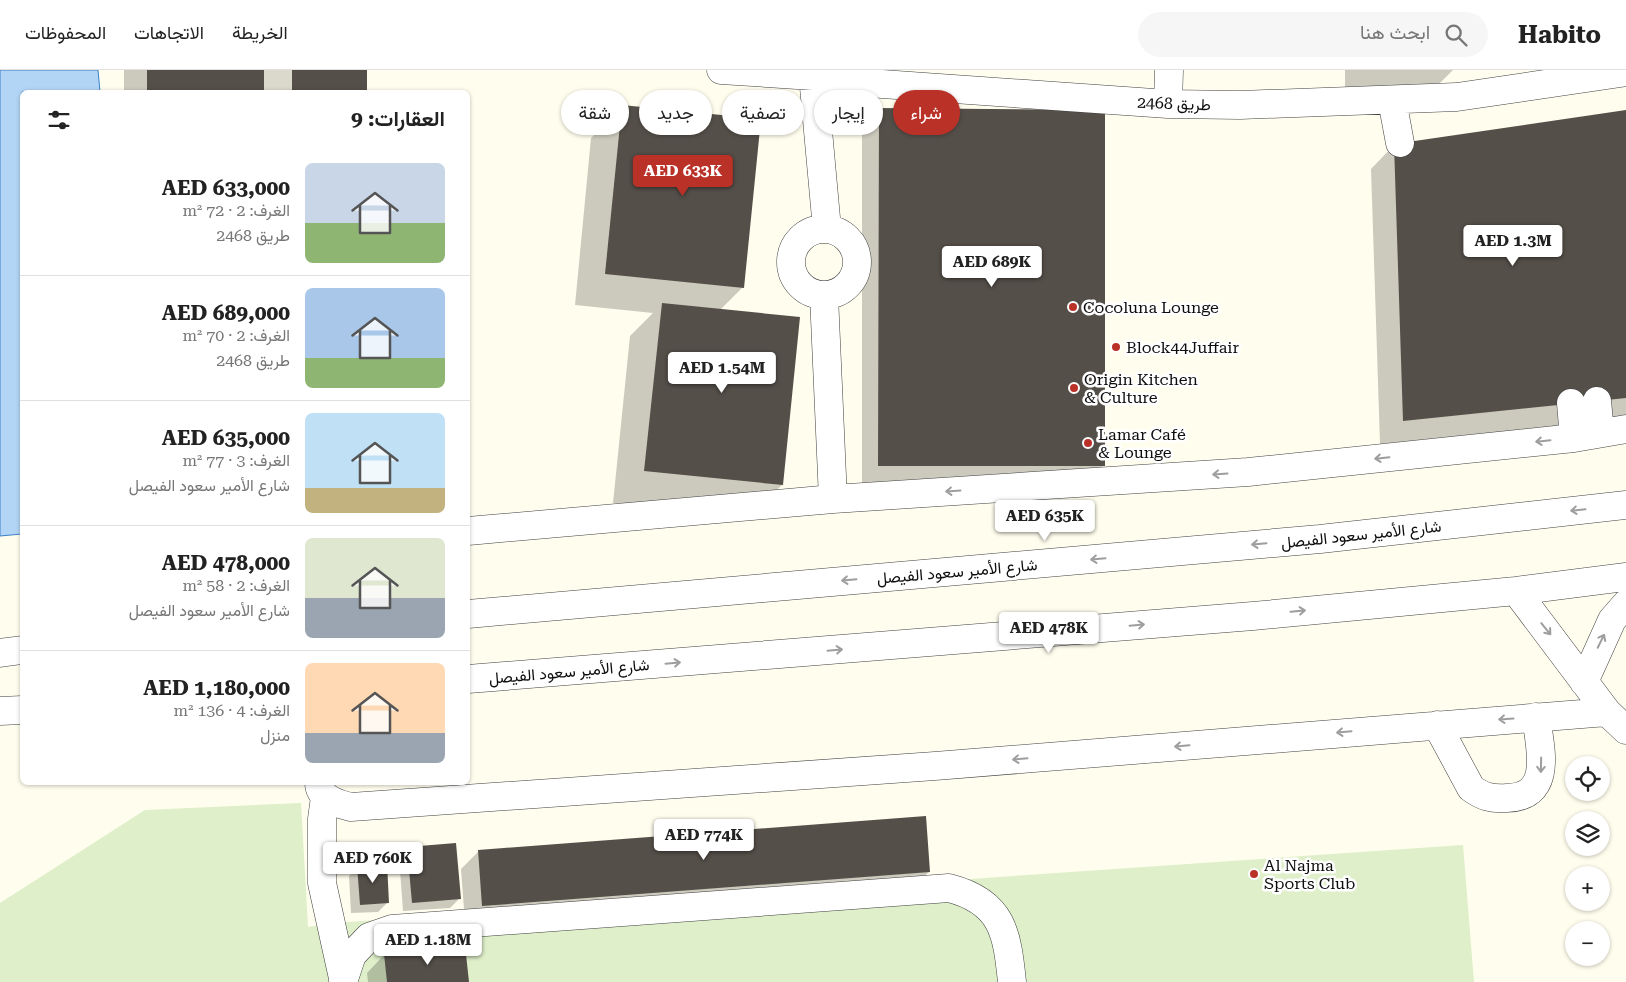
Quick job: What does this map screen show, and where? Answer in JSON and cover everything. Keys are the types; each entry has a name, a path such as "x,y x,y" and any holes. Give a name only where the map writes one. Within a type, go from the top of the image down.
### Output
{"street":[{"name":"طريق 2468","path":"721,70 813,76 868,83 1168,104 1302,105 1457,97 1626,72"},
{"path":"1168,104 1169,70"},
{"path":"813,76 827,229"},
{"path":"1401,100 1408,142"},
{"path":"827,229 838,232 848,239 854,248 857,259 856,271 851,282 843,289 824,296 809,292 800,285 794,276 791,265 792,253 797,243 805,235 816,230 827,229"},
{"path":"824,296 833,499"},
{"path":"1574,438 1584,402 1613,430"},
{"path":"470,531 833,499 1248,472 1574,438 1613,430"},
{"name":"شارع الأمير سعود الفيصل","path":"470,614 1320,539 1626,504"},
{"name":"شارع الأمير سعود الفيصل","path":"470,680 1253,616 1516,591 1626,577"},
{"path":"1516,591 1548,630 1584,682 1616,721"},
{"path":"1584,682 1612,620 1626,604"},
{"path":"0,653 20,650"},
{"path":"0,711 20,710"},
{"path":"322,790 338,804 351,807 935,766 1536,717 1616,721"},
{"path":"1437,724 1471,788 1479,795 1490,798 1516,798 1532,789 1541,773 1536,717"},
{"path":"322,790 322,883 343,980"},
{"path":"343,980 352,955 369,937 392,929 949,888 965,892 992,910 1001,924 1007,939 1012,982"}],"green space":[{"name":"Al Najma Sports Club","path":"301,803 308,927 333,923 1463,845 1474,982 0,982 0,903 145,810"}],"water":[{"path":"0,70 98,70 100,90 20,90 20,534 0,536"}],"building":[{"path":"147,70 367,70 367,90 147,90"},
{"path":"629,106 639,107 639,135 712,135 712,114 722,115 722,135 759,135 744,288 605,274 619,135 629,135"},
{"path":"883,108 893,108 893,135 960,135 960,109 1105,110 1105,466 878,466 879,135 883,135"},
{"path":"1626,110 1626,398 1403,421 1394,144"},
{"path":"662,303 800,317 783,485 644,471"},
{"path":"926,816 930,872 482,906 478,850"},
{"path":"456,843 461,899 412,903 407,847"},
{"path":"387,863 389,903 360,905 357,865"},
{"path":"465,945 469,982 387,982 384,954"}],"tunnel":[{"path":"278,70 278,90"}],"place":[{"name":"Cocoluna Lounge","path":"1073,307"},
{"name":"Block44Juffair","path":"1116,347"},
{"name":"Origin Kitchen & Culture","path":"1074,388"},
{"name":"Lamar Café & Lounge","path":"1088,443"},
{"name":"Al Najma Sports Club","path":"1254,874"}]}
